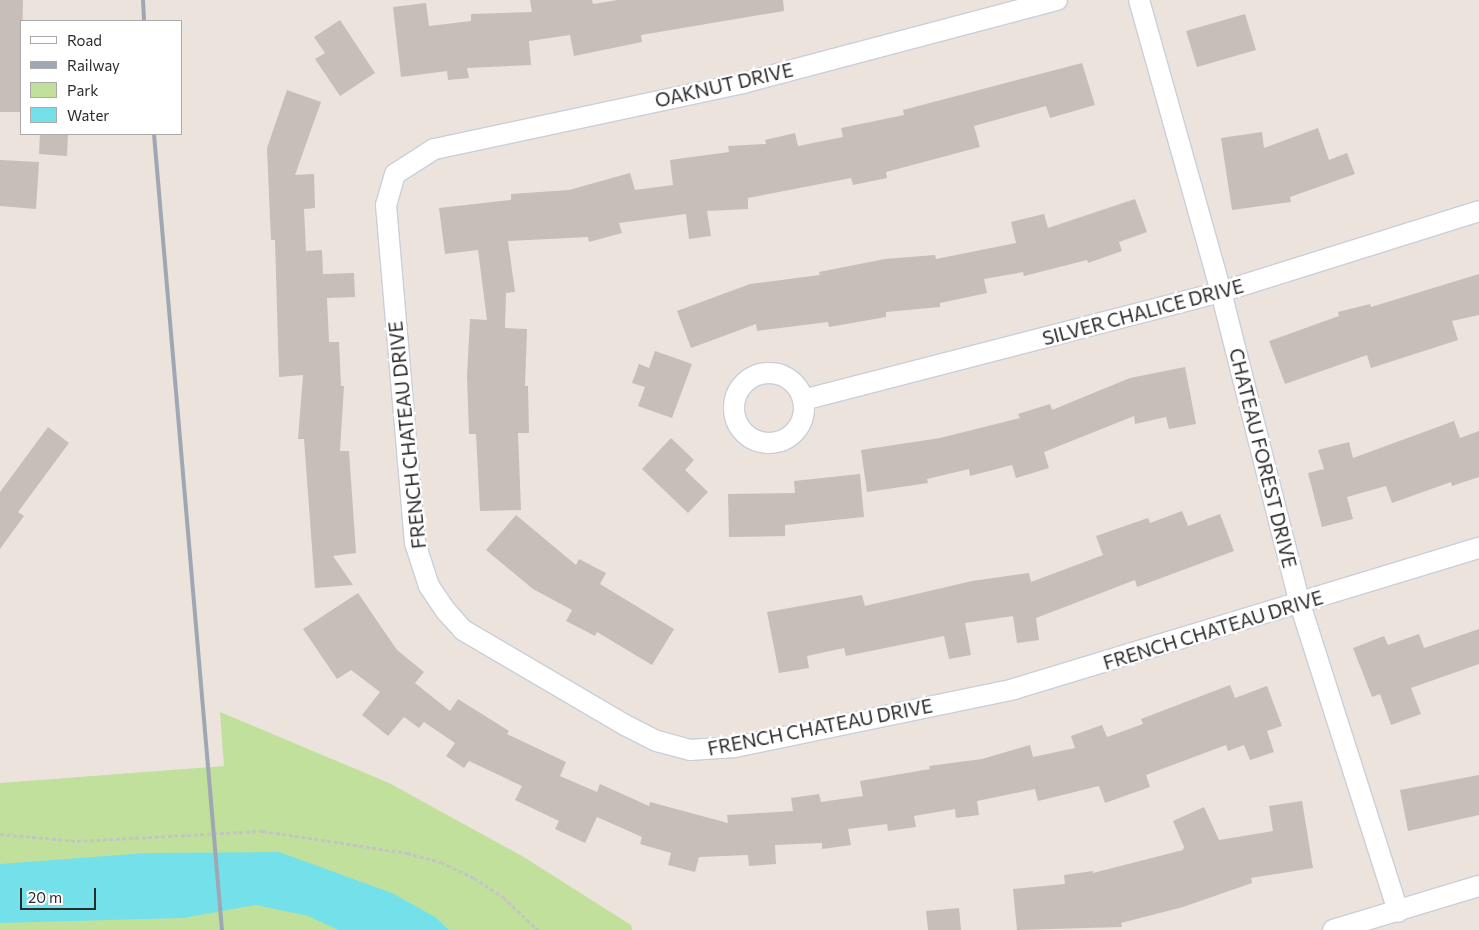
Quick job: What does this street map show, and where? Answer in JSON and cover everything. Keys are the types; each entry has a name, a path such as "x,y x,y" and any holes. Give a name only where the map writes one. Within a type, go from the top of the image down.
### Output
{"street":[{"name":"OAKNUT DRIVE","path":"395,174 434,148 742,82 1057,0"},
{"name":"CHATEAU FOREST DRIVE","path":"1139,0 1221,292 1300,604 1398,912"},
{"name":"FRENCH CHATEAU DRIVE","path":"395,174 386,205 410,496 415,544 429,586 463,630 649,737 690,750 735,746 1014,689 1300,604 1479,548"},
{"name":"SILVER CHALICE DRIVE","path":"803,400 1221,292 1479,211"},
{"path":"1334,930 1479,886"}],"path":[{"path":"0,834 77,841 263,831 407,853 441,862 474,878 503,896 538,930"}],"green space":[{"path":"220,712 389,783 522,856 631,925 632,930 0,930 0,783 224,766"}],"water":[{"path":"279,852 392,893 435,917 449,930 338,930 308,916 256,905 183,918 0,923 0,864 147,853"}],"building":[{"path":"0,0 23,0 23,20 20,20 20,112 0,112"},
{"path":"530,0 592,0 593,4 618,0 783,0 784,11 641,35 642,42 574,56 570,35 529,41 531,65 467,68 469,78 448,80 447,71 401,77 393,7 426,3 429,26 471,21 471,14 532,12"},
{"path":"1245,14 1256,50 1197,67 1186,31"},
{"path":"340,20 375,73 340,96 315,59 325,53 314,37"},
{"path":"1082,63 1095,105 1050,118 1046,106 974,126 980,147 886,172 887,178 853,185 851,178 748,198 748,209 707,211 711,236 689,239 686,214 619,223 622,233 589,242 588,237 508,241 515,292 506,293 505,328 527,329 525,386 528,386 529,433 518,433 521,510 480,511 476,434 469,434 467,376 470,319 487,320 478,250 445,254 439,208 511,200 511,194 569,190 630,173 635,190 673,185 670,160 729,152 728,146 766,144 765,140 795,133 798,146 843,137 841,128 904,115 903,110"},
{"path":"287,90 321,102 295,175 314,174 315,208 304,209 306,251 322,250 323,274 354,273 355,297 327,298 329,342 339,342 341,386 344,386 340,451 349,451 356,553 333,556 353,585 315,588 304,439 298,439 303,375 279,377 275,240 271,240 267,148"},
{"path":"1318,128 1329,160 1347,153 1355,174 1290,197 1291,202 1232,210 1221,138 1262,132 1264,148"},
{"path":"40,135 68,135 67,156 39,154"},
{"path":"0,160 39,162 36,209 0,206"},
{"path":"1135,199 1147,232 1119,242 1122,251 1088,263 1087,260 1024,276 1023,272 984,279 987,293 940,303 940,307 886,312 886,317 829,327 828,322 757,331 756,324 691,348 677,311 750,284 820,275 819,272 885,259 935,255 936,259 1016,243 1011,222 1044,214 1048,228"},
{"path":"1479,274 1479,315 1452,321 1458,340 1371,368 1367,355 1285,384 1269,341 1339,316 1338,312 1370,304 1371,307"},
{"path":"655,351 692,364 672,418 638,406 645,387 632,383 639,364 649,368"},
{"path":"1185,367 1196,424 1169,429 1166,417 1135,424 1134,416 1044,452 1049,468 1016,478 1012,465 970,476 969,469 927,479 928,483 867,492 861,450 940,438 1020,418 1018,414 1050,404 1052,410 1130,378"},
{"path":"1454,421 1460,438 1479,431 1479,477 1452,486 1451,482 1392,503 1386,486 1347,497 1353,519 1322,527 1308,473 1324,469 1318,450 1349,442 1353,458"},
{"path":"48,427 69,443 18,512 24,516 0,549 0,492"},
{"path":"671,438 694,460 685,470 708,492 688,513 642,469"},
{"path":"860,474 864,517 785,525 785,536 729,537 728,494 795,493 794,481"},
{"path":"1182,511 1188,526 1220,514 1234,551 1137,587 1135,580 1036,618 1039,640 1017,643 1013,616 965,623 971,655 949,659 944,636 846,656 844,648 807,656 809,668 779,673 767,612 862,595 865,606 972,581 1029,573 1031,582 1103,555 1096,536 1148,518 1150,523"},
{"path":"516,515 576,565 579,559 606,573 600,584 674,629 652,665 597,632 595,636 566,621 572,610 533,589 486,550"},
{"path":"358,593 397,650 424,672 415,683 450,711 458,699 509,731 507,734 566,762 560,776 597,792 600,784 649,806 650,802 728,823 727,815 793,811 791,798 819,794 821,802 863,796 860,781 930,769 929,766 982,759 1030,745 1033,757 1075,748 1071,736 1102,725 1107,737 1143,724 1141,719 1230,685 1235,698 1267,686 1282,726 1267,731 1274,752 1250,760 1244,745 1228,751 1226,745 1146,775 1150,787 1105,803 1099,786 1038,801 1035,789 977,801 979,815 956,818 955,809 914,816 916,827 888,831 887,824 848,829 851,845 822,849 822,843 775,845 776,864 749,866 748,855 699,857 695,872 668,865 671,853 640,844 642,837 597,817 585,843 555,829 559,821 515,800 522,786 469,761 464,768 446,756 455,743 424,722 419,728 404,717 388,736 362,715 380,692 351,670 337,679 303,629"},
{"path":"1479,629 1479,664 1411,688 1421,714 1391,725 1380,694 1372,697 1353,648 1384,636 1388,645 1419,634 1424,648"},
{"path":"1479,775 1479,815 1408,831 1400,790"},
{"path":"1302,801 1313,868 1251,878 1252,883 1183,907 1121,923 1122,927 1017,930 1013,889 1065,884 1064,875 1093,871 1093,873 1183,850 1184,847 1173,821 1204,807 1219,840 1273,831 1269,806"},
{"path":"959,908 961,930 928,930 926,911"}],"railway":[{"path":"143,0 144,20"},
{"path":"154,135 222,930"}]}
